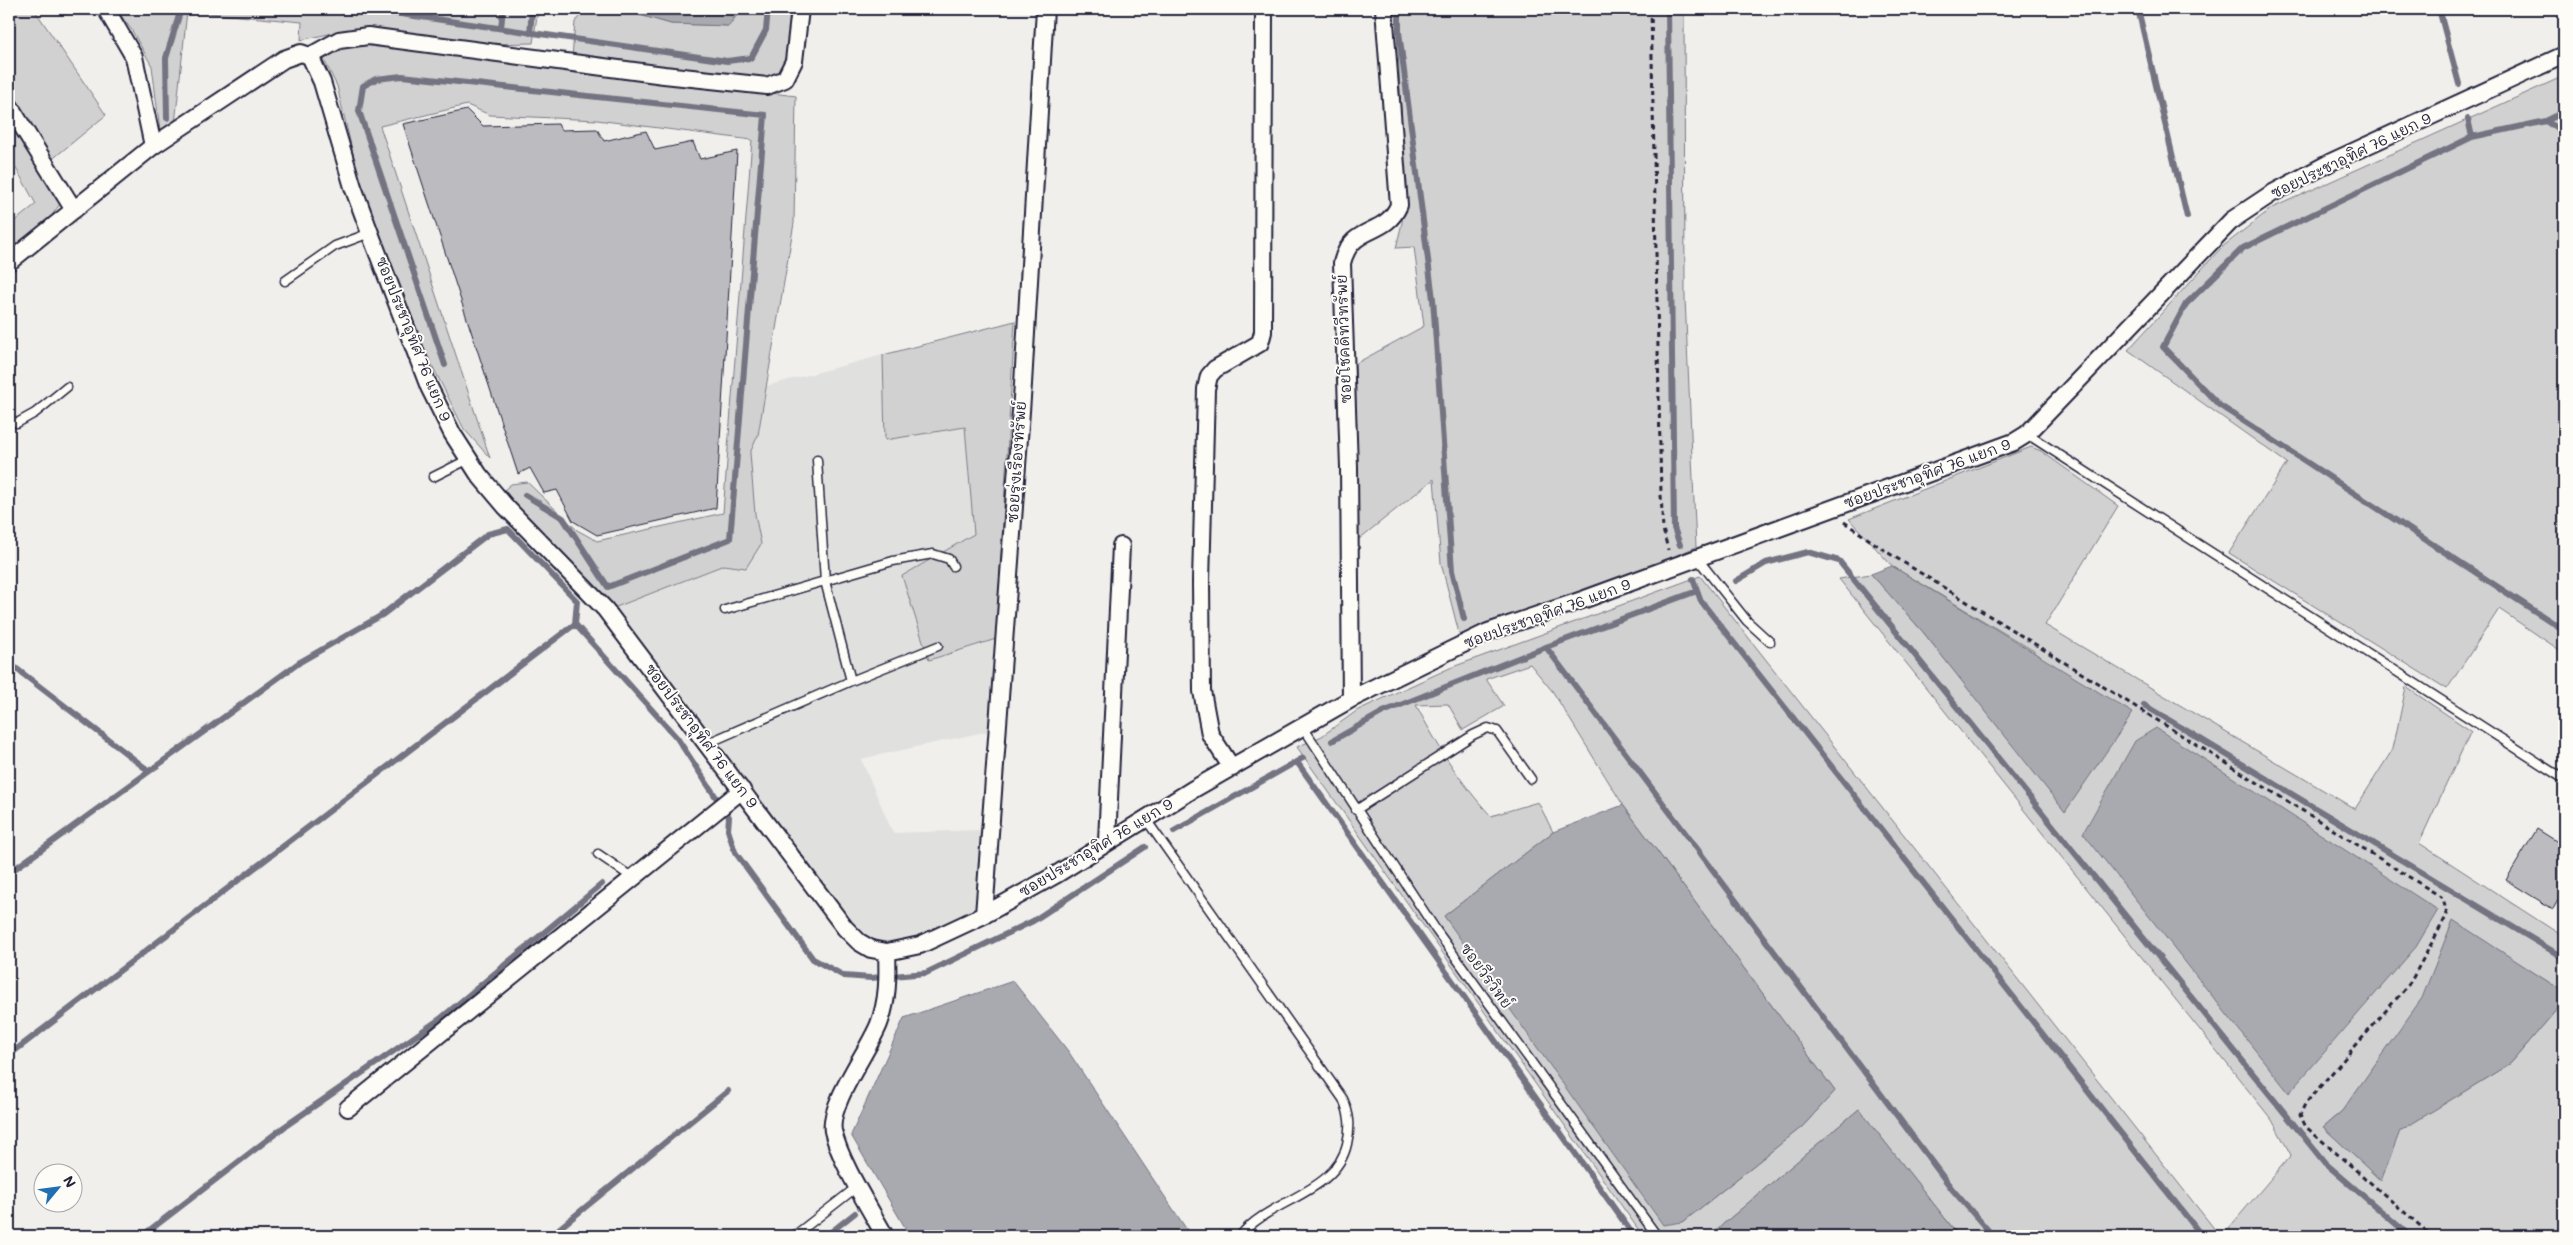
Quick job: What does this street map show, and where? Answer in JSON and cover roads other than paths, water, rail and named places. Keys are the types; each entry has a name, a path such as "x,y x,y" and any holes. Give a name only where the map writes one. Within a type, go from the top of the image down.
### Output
{"street":[{"path":"106,9 134,57 154,146"},
{"path":"9,262 154,146 284,59 301,53 310,56 339,40 368,36 654,74 767,86 784,79 794,61 800,9"},
{"name":"ซอยรุ่งเรืองทรัพย์","path":"984,915 1023,384 1045,9"},
{"path":"1232,768 1210,734 1202,691 1206,388 1209,376 1215,369 1260,344 1263,332 1264,9"},
{"name":"ซอยโชคดีทวีทรัพย์","path":"1351,699 1349,467 1342,263 1345,250 1356,237 1393,218 1399,205 1384,9"},
{"name":"ซอยประชาอุทิศ 76 แยก 9","path":"310,56 322,82 353,187 370,233 429,386 452,433 469,459 506,507 605,609 845,928 859,942 871,950 887,952 920,945 984,915 1057,874 1145,818 1351,699 1488,632 1996,450 2027,434 2232,220 2270,194 2331,162 2564,55"},
{"path":"9,105 74,210"},
{"path":"1107,841 1121,546"},
{"path":"348,1108 742,790"},
{"path":"885,1236 840,1150 833,1129 835,1112 879,1024 887,994 887,952"}],"lane":[{"path":"285,281 335,246 370,233"},
{"path":"9,420 17,423 35,412 67,387"},
{"path":"2027,434 2564,779"},
{"path":"433,476 469,459"},
{"path":"817,460 825,581 851,681"},
{"path":"725,610 893,561 933,554 950,559 954,566"},
{"path":"1697,558 1747,621 1770,642"},
{"path":"708,744 851,681 938,646"},
{"name":"ซอยวีรวิทย์","path":"1303,726 1436,930 1657,1236"},
{"path":"1356,810 1473,735 1488,728 1497,731 1531,779"},
{"path":"1145,818 1343,1099 1350,1116 1350,1132 1345,1153 1339,1166 1327,1178 1254,1222 1240,1236"},
{"path":"598,854 634,878"},
{"path":"794,1236 858,1186"}],"waterway":[{"path":"167,118 166,58 181,9"},
{"path":"366,9 727,61 751,58 766,30 768,9"},
{"path":"501,28 503,9"},
{"path":"530,33 532,9"},
{"path":"1399,9 1399,32 1433,299 1452,571 1464,619"},
{"path":"1668,9 1674,528 1680,545"},
{"path":"2138,9 2187,217"},
{"path":"2439,9 2459,84"},
{"path":"445,365 359,111 363,86 376,79 402,76 765,115 730,539 608,587 563,518 525,495"},
{"path":"2546,121 2564,112"},
{"path":"2468,119 2472,137 2546,121 2564,134"},
{"path":"2472,137 2243,248 2186,304 2163,347 2219,405 2564,630"},
{"path":"9,873 300,662 382,615 488,534 508,529 577,601 575,624 677,738 729,817 728,830 735,852 813,959 844,976 871,978 926,973 1033,921 1145,847"},
{"path":"1736,581 1766,563 1808,552 1839,561 2325,1163 2410,1236"},
{"path":"1693,579 1701,601 2202,1236"},
{"path":"1332,741 1383,712 1546,647 1697,591"},
{"path":"9,1055 575,624"},
{"path":"1546,647 1952,1189 1993,1236"},
{"path":"9,663 149,771"},
{"path":"2144,705 2564,958"},
{"path":"1174,831 1303,758"},
{"path":"1297,762 1634,1236"},
{"path":"142,1236 284,1127 440,1019 602,884"},
{"path":"550,1236 728,1091"},
{"path":"826,1236 855,1213"}]}
